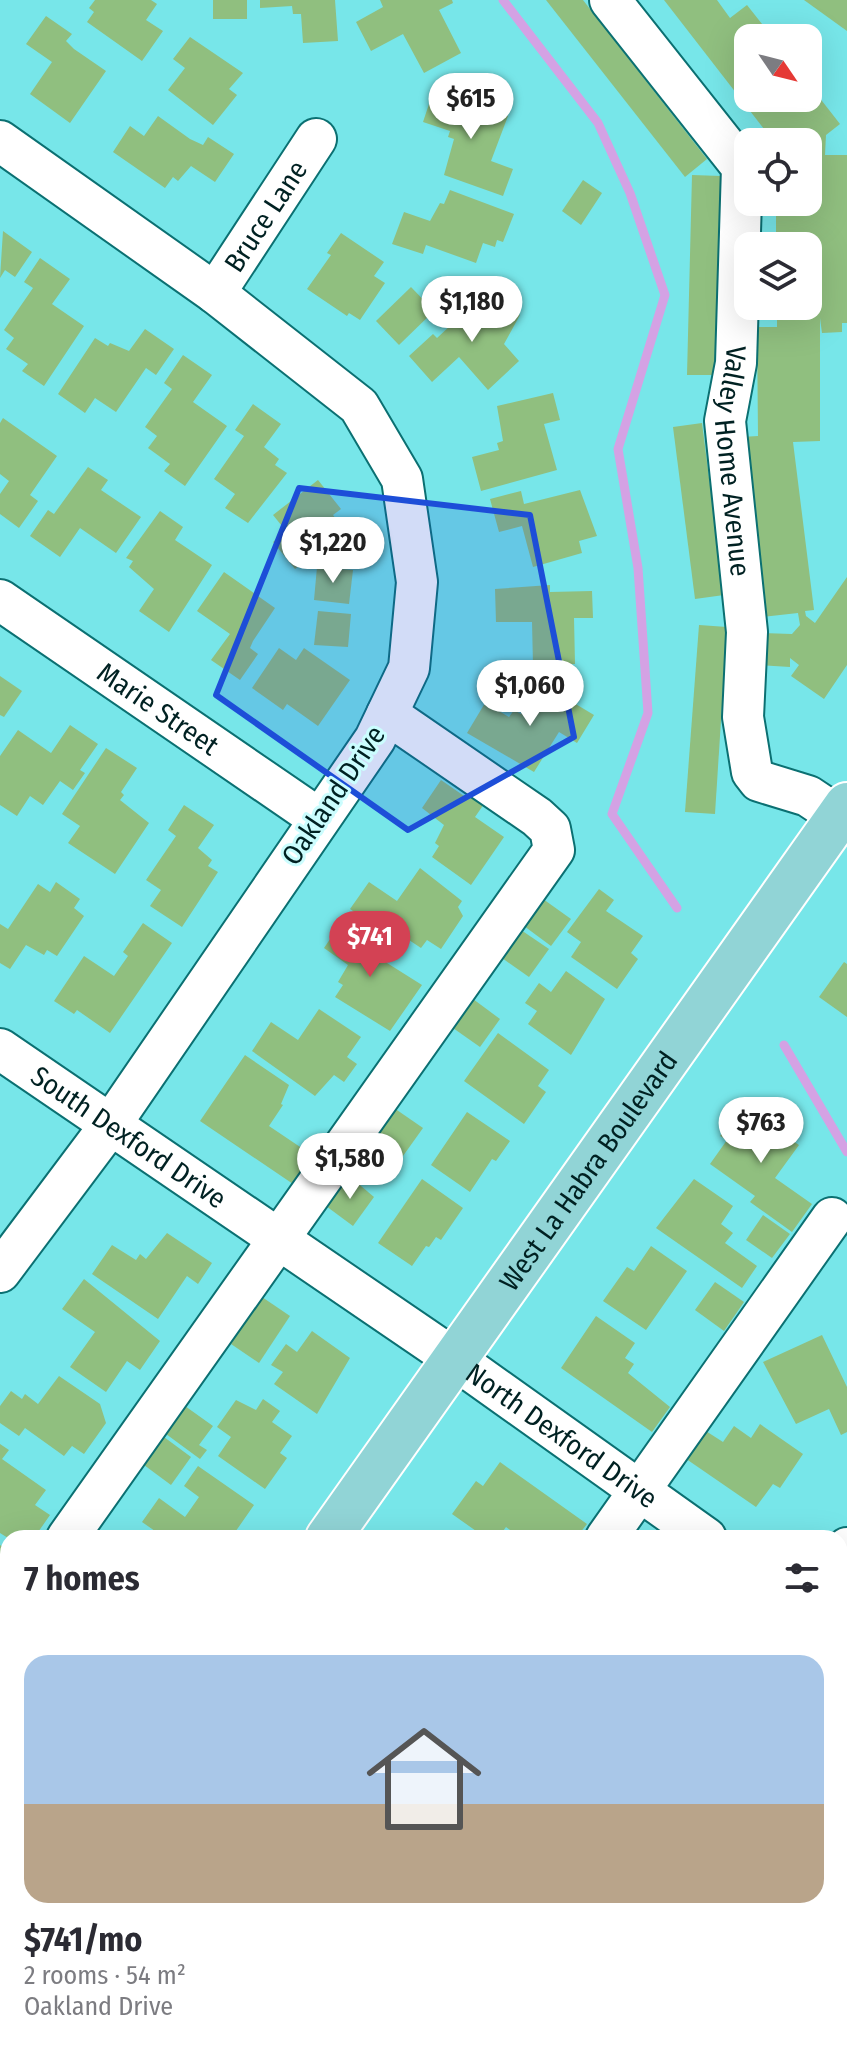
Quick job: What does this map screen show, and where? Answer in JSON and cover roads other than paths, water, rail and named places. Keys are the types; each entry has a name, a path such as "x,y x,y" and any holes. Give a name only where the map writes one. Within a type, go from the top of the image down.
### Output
{"main road":[{"name":"West La Habra Boulevard","path":"334,1530 844,815"}],"street":[{"name":"Valley Home Avenue","path":"610,0 742,167 736,363 725,421 747,632 743,717 752,772 759,781 808,796 844,815"},
{"name":"Bruce Lane","path":"215,293 316,139"},
{"name":"Oakland Drive","path":"0,141 215,293 359,406 402,479 417,582 409,668 375,739 111,1124 0,1272"},
{"name":"Marie Street","path":"0,600 318,818"},
{"path":"73,1530 554,850 550,829 537,817 387,714"},
{"name":"South Dexford Drive","path":"0,1049 456,1360"},
{"path":"612,1530 832,1218"},
{"name":"North Dexford Drive","path":"456,1360 694,1530"}],"waterway":[{"path":"503,0 598,123 630,193 665,295 618,449 638,568 648,713 612,814 677,908"},
{"path":"784,1045 847,1152"}]}
